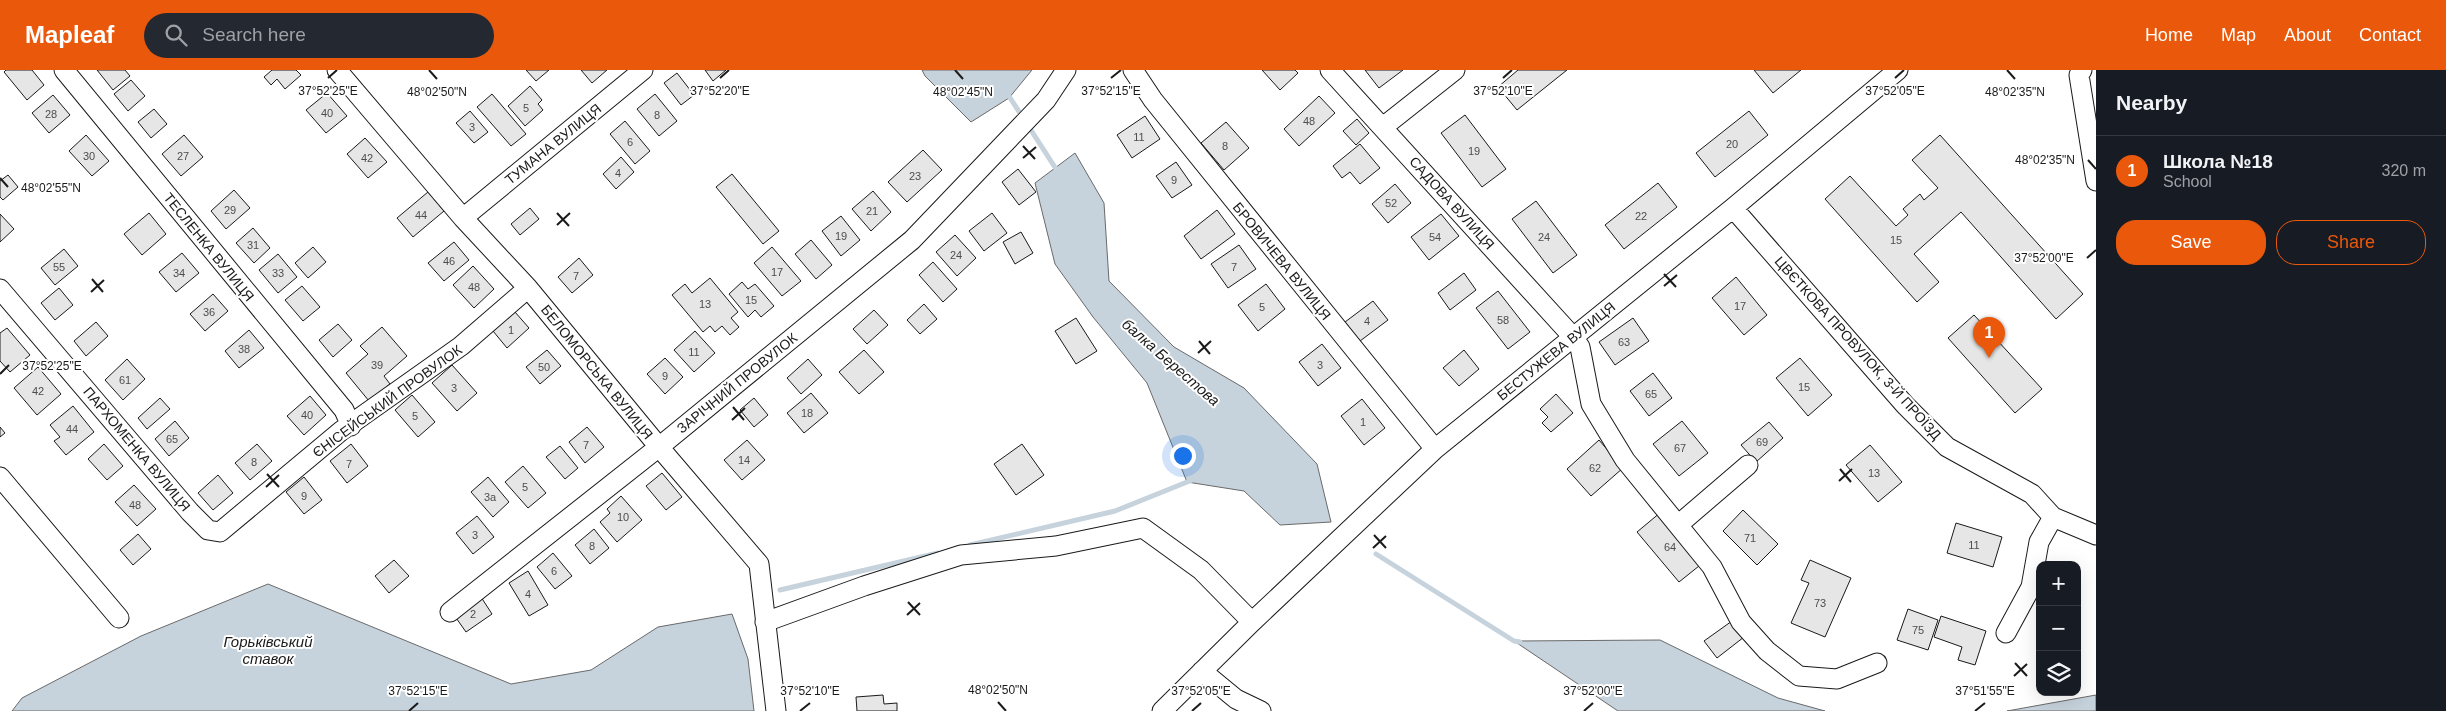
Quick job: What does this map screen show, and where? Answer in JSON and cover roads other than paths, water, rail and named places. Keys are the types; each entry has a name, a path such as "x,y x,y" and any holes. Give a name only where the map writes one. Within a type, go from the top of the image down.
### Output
{"street":[{"name":"ТЕСЛЕНКА ВУЛИЦЯ","path":"64,70 344,410 351,426"},
{"name":"БЕЛОМОРСЬКА ВУЛИЦЯ","path":"337,70 463,218 528,288 659,447 759,564 776,711"},
{"name":"ТУМАНА ВУЛИЦЯ","path":"463,218 643,70"},
{"name":"ЗАРІЧНИЙ ПРОВУЛОК","path":"450,612 659,447 912,240 1046,100 1066,70"},
{"name":"БРОВИЧЕВА ВУЛИЦЯ","path":"1134,70 1153,100 1435,449"},
{"name":"САДОВА ВУЛИЦЯ","path":"1330,70 1580,347 1591,404 1625,460 1712,567 1741,622 1767,652 1800,676 1837,679 1877,663"},
{"path":"1383,127 1455,70"},
{"name":"БЕСТУЖЕВА ВУЛИЦЯ","path":"1162,711 1252,622 1435,449 1733,208 1898,70"},
{"path":"2082,70 2079,75 2096,181"},
{"name":"ЦВЄТКОВА ПРОВУЛОК, 3-Й ПРОЇЗД","path":"1733,208 1905,405 1947,447 2032,494 2053,517 2096,535"},
{"name":"ЄНІСЕЙСЬКИЙ ПРОВУЛОК","path":"220,532 341,431 351,426 461,346 528,288"},
{"name":"ПАРХОМЕНКА ВУЛИЦЯ","path":"0,289 190,512 208,530 220,532"},
{"path":"1678,525 1748,465"},
{"path":"0,477 119,618"},
{"path":"2006,633 2031,587 2039,542 2053,517"},
{"path":"765,622 864,586 961,555 1056,546 1143,528 1201,570 1252,622"},
{"path":"1202,672 1236,699 1261,711"}],"water":[{"path":"922,70 1032,70 1009,98 971,122 925,76"},
{"path":"1075,153 1104,203 1109,281 1174,347 1244,388 1317,464 1331,522 1280,525 1244,491 1187,482 1147,383 1093,317 1055,264 1035,183"},
{"name":"Горьківський ставок","path":"268,584 511,684 591,670 658,627 732,614 748,659 754,711 12,711 22,698 141,636"},
{"path":"1660,640 1778,698 1825,711 1618,711 1514,641"},
{"path":"2096,695 2096,711 2007,711"}],"waterway":[{"name":"балка Берестова","path":"1007,93 1058,172"},
{"path":"970,545 1115,511 1192,480"},
{"path":"780,590 938,553"},
{"name":"балка Берестова","path":"1376,554 1514,641 1520,642"}],"place":[{"name":"Школа №18","path":"1989,358"}]}
